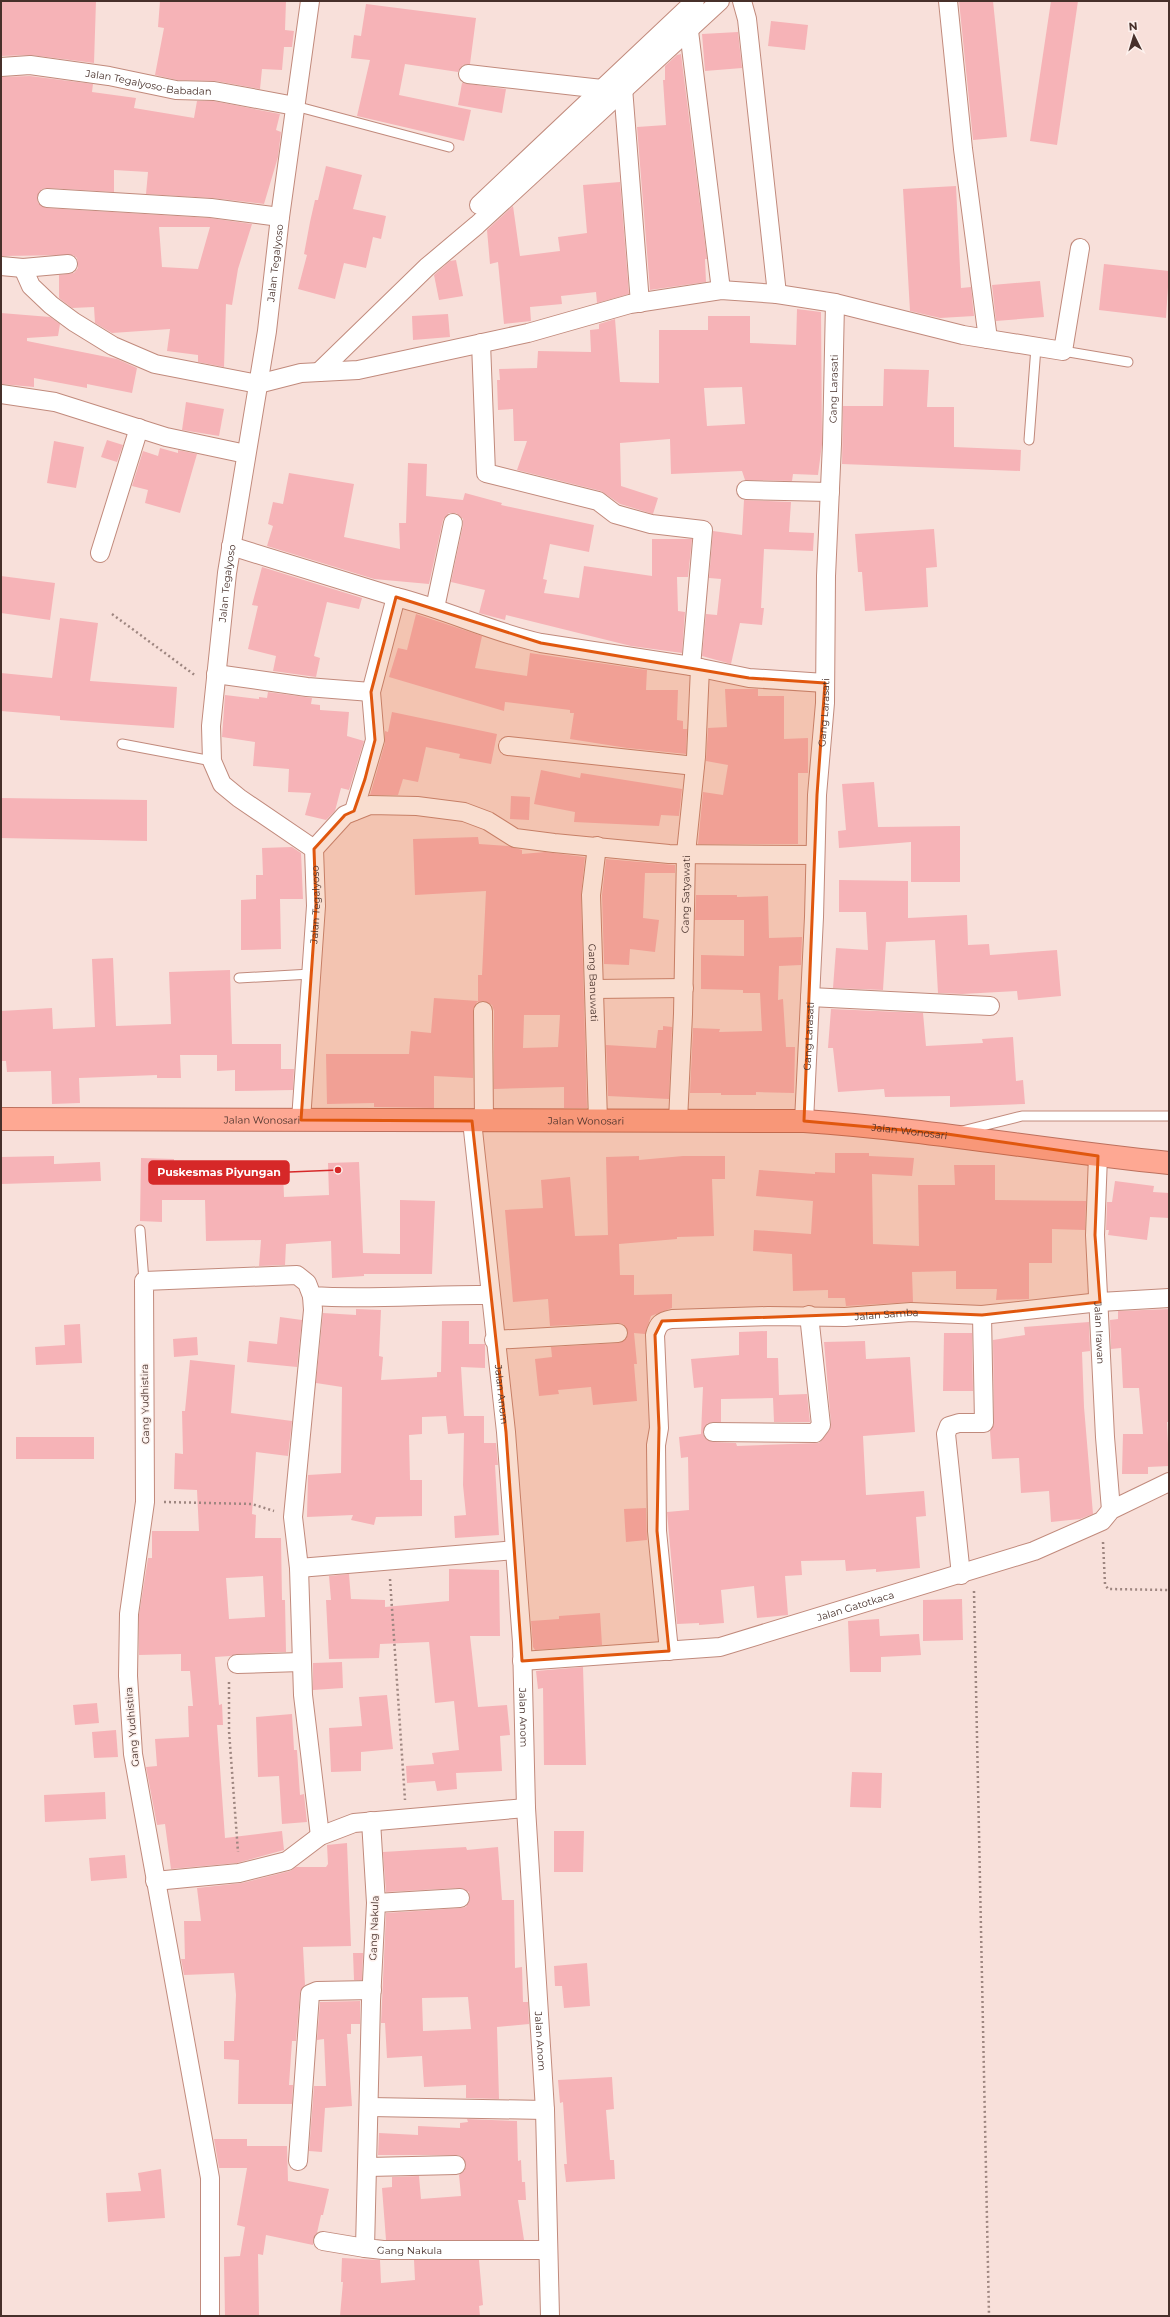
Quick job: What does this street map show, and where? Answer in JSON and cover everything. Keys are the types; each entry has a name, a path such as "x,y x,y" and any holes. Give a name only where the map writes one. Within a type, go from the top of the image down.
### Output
{"highway":[{"name":"Jalan Wonosari","path":"1,1119 804,1121 947,1134 1098,1156 1169,1163"}],"street":[{"name":"Jalan Tegalyoso","path":"301,1120 316,906 314,849 233,794 222,784 212,761 210,726 231,546 267,331 280,216 310,1"},
{"path":"310,372 695,1"},
{"path":"310,372 477,225 623,88 689,31 720,1"},
{"path":"742,1 747,19 778,294"},
{"path":"948,1 963,149 988,339"},
{"path":"689,31 721,290"},
{"name":"Jalan Tegalyoso-Babadan","path":"1,67 30,65 109,76 176,90 214,91 295,106"},
{"path":"468,74 602,89"},
{"path":"623,88 640,303"},
{"path":"47,198 211,208 280,216"},
{"path":"23,268 31,286 51,305 74,322 113,346 155,364 258,384 310,372 358,370 481,343 640,303 721,290 778,294 835,303 963,335 1063,351 1080,248"},
{"path":"1,266 23,268 68,264"},
{"name":"Gang Larasati","path":"804,1121 817,795 825,702 835,303"},
{"name":"Gang Satyawati","path":"481,343 486,473 598,500 615,514 651,524 703,530 696,667 695,766 686,853 684,988 678,1121"},
{"path":"1,394 55,402 166,436 246,454"},
{"path":"100,553 139,428"},
{"path":"746,490 830,492"},
{"path":"435,608 453,523"},
{"path":"231,546 435,608 518,638 696,667 749,678 825,683"},
{"path":"354,811 375,740 371,692 396,597"},
{"path":"215,681 371,692"},
{"path":"508,746 695,766"},
{"path":"314,849 345,815 370,805 417,806 464,812 488,821 515,838 669,854 686,853 730,856 815,855"},
{"name":"Gang Banuwati","path":"597,846 591,895 598,1120"},
{"path":"594,989 684,988"},
{"path":"810,997 990,1006"},
{"name":"Jalan Anom","path":"483,1011 478,1121 489,1295 506,1432 522,1661 526,1808 545,2110 547,2250 550,2316"},
{"name":"Jalan Irawan","path":"1098,1156 1095,1235 1100,1302 1107,1516"},
{"path":"144,1281 297,1275 306,1283 312,1296 313,1310 293,1517 299,1568 303,1695 320,1836"},
{"name":"Gang Yudhistira","path":"144,1281 145,1502 129,1614 128,1676 133,1754 210,2178 210,2316"},
{"path":"312,1296 346,1298 422,1295 489,1295"},
{"name":"Jalan Samba","path":"669,1651 657,1532 656,1445 659,1428 655,1336 659,1324 672,1319 809,1315 845,1317 911,1312 982,1315 1100,1302 1169,1298"},
{"path":"713,1432 815,1433 819,1430 821,1425 809,1315"},
{"path":"967,1572 946,1434 949,1426 959,1423 984,1423 982,1315"},
{"path":"494,1340 618,1333"},
{"name":"Jalan Gatotkaca","path":"522,1661 567,1656 720,1647 1034,1551 1107,1516 1169,1482"},
{"path":"299,1568 515,1550"},
{"path":"237,1664 301,1662"},
{"path":"155,1881 239,1873 287,1861 320,1836 354,1823 526,1808"},
{"name":"Gang Nakula","path":"371,1821 376,1903 372,1990 365,2248 383,2250 547,2250"},
{"path":"376,1903 460,1898"},
{"path":"298,2161 310,1994 317,1991 372,1990"},
{"path":"370,2107 545,2110"},
{"path":"368,2167 456,2165"},
{"path":"323,2241 365,2248"}],"lane":[{"path":"295,106 448,146"},
{"path":"1029,440 1036,346"},
{"path":"1063,351 1128,362"},
{"path":"122,744 212,761"},
{"path":"239,978 311,974"},
{"path":"947,1134 1022,1116 1169,1116"},
{"path":"140,1230 144,1281"}],"path":[{"path":"112,614 215,681"},
{"path":"145,1502 252,1504 293,1517"},
{"path":"1107,1516 1105,1584 1108,1589 1169,1590"},
{"path":"389,1561 406,1818"},
{"path":"967,1572 989,2316"},
{"path":"237,1664 231,1670 229,1676 229,1731 239,1873"}],"highlighted area":[{"path":"396,597 541,643 749,678 825,683 817,795 804,1121 947,1134 1098,1156 1095,1235 1100,1302 982,1315 911,1312 662,1321 655,1335 659,1428 657,1531 669,1651 522,1661 506,1432 472,1121 301,1120 316,906 314,849 345,815 354,811 365,779 375,740 371,692"}],"building":[{"path":"1,1 96,1 94,63 31,55 1,56"},
{"path":"160,1 286,1 285,30 294,31 292,47 284,47 282,70 262,69 260,89 216,81 177,80 155,75 164,28 158,27"},
{"path":"959,1 993,1 1007,137 973,140"},
{"path":"1051,1 1078,1 1057,145 1030,141"},
{"path":"366,4 476,18 470,64 463,65 458,72 405,64 399,95 471,110 464,141 357,116 370,60 351,58 354,35 361,36"},
{"path":"771,21 808,25 805,50 768,46"},
{"path":"738,32 742,68 705,71 702,34"},
{"path":"681,54 707,259 705,259 706,282 650,290 637,127 666,125 663,80 665,80 665,66 677,55"},
{"path":"30,76 93,84 92,92 136,98 134,108 194,118 197,101 213,101 280,114 276,130 281,132 278,157 264,204 212,198 146,194 148,172 114,170 114,192 48,188 42,189 37,197 38,203 46,208 210,218 252,224 238,269 232,305 226,304 224,367 198,362 198,355 167,351 170,329 112,333 95,323 94,307 72,308 59,298 59,275 74,273 78,268 77,258 73,255 2,256 1,77","holes":["159,227 210,227 198,269 162,267"]},
{"path":"462,83 506,89 502,113 458,105"},
{"path":"326,166 362,175 353,209 386,216 381,239 373,237 366,268 344,263 335,299 298,289 307,255 304,254 315,200 318,200"},
{"path":"620,182 629,294 597,303 596,292 561,296 562,304 530,307 531,321 504,324 498,262 490,264 487,230 513,206 520,256 560,251 558,237 587,233 583,185"},
{"path":"956,186 961,288 971,287 974,316 940,318 910,311 903,189"},
{"path":"456,260 463,296 439,300 434,275 450,261"},
{"path":"1104,264 1169,271 1166,318 1099,310"},
{"path":"1040,281 1044,317 996,321 992,285"},
{"path":"797,309 821,312 822,444 818,475 793,474 792,481 745,480 742,471 671,474 670,439 620,443 621,486 658,498 653,514 620,504 601,491 517,470 527,441 514,441 513,409 498,410 497,380 500,380 499,369 537,368 538,351 591,352 590,330 599,329 599,324 615,319 620,382 659,383 659,330 708,330 708,316 750,316 750,343 796,345","holes":["742,387 745,424 707,426 704,388"]},
{"path":"1,313 50,317 60,324 58,336 27,338 27,341 117,359 137,368 132,393 87,384 87,388 34,378 34,387 1,384"},
{"path":"448,314 450,337 413,340 412,316"},
{"path":"884,369 929,370 927,407 954,407 954,447 1021,450 1020,471 842,464 843,406 883,406"},
{"path":"186,402 224,409 219,436 182,430"},
{"path":"107,440 123,445 117,462 101,457"},
{"path":"54,441 84,447 76,488 47,483"},
{"path":"160,448 178,453 178,450 197,454 180,513 145,503 148,490 132,486 143,451 158,456"},
{"path":"408,463 427,464 426,496 463,500 465,493 502,503 501,505 594,525 589,552 550,544 543,579 547,580 544,593 579,598 584,566 652,576 652,539 692,539 688,577 677,577 678,611 685,612 682,653 631,646 506,615 505,620 479,613 485,590 451,582 463,525 463,519 456,513 449,513 443,520 429,584 374,579 267,546 273,526 268,524 273,502 283,504 289,473 354,484 344,537 400,549 399,523 406,523"},
{"path":"744,500 791,502 789,532 814,533 813,551 764,549 761,608 764,608 762,625 740,623 731,664 702,656 706,614 717,615 721,579 709,578 713,531 742,535"},
{"path":"934,529 937,567 926,568 928,607 865,611 862,572 858,572 855,534"},
{"path":"262,567 362,598 359,609 327,602 314,656 320,658 316,677 273,671 276,656 248,649 258,606 252,605"},
{"path":"1,576 55,583 50,620 1,613"},
{"path":"416,614 482,636 475,668 527,676 530,653 647,670 646,690 678,690 677,720 683,721 683,729 687,729 686,754 627,748 570,739 574,713 570,713 570,710 505,702 504,711 389,677 398,648 407,650"},
{"path":"60,618 98,623 90,681 177,687 174,728 60,720 60,716 1,711 1,673 52,678"},
{"path":"725,689 758,689 758,696 784,696 784,739 808,738 808,773 798,773 798,844 698,844 703,792 723,795 728,765 706,761 708,728 727,727"},
{"path":"268,692 312,698 311,704 320,705 320,710 349,712 347,736 364,741 349,790 341,788 335,811 326,820 305,815 311,793 288,792 289,769 253,766 255,742 222,737 225,695 259,699 259,697 267,698"},
{"path":"392,712 497,734 491,764 459,758 460,754 426,747 418,782 403,779 398,795 370,795 385,743 385,731 388,732"},
{"path":"541,770 580,778 581,773 682,789 679,816 661,815 659,826 574,822 575,812 534,804"},
{"path":"874,782 878,827 960,826 960,882 911,882 911,842 839,848 838,831 846,830 842,784"},
{"path":"511,796 530,797 529,820 510,819"},
{"path":"1,798 147,800 147,841 1,838"},
{"path":"478,837 479,844 508,846 522,850 522,854 545,852 585,857 581,895 587,1108 564,1108 564,1087 494,1089 494,1011 492,1005 483,1001 477,1002 473,1011 473,1078 434,1076 434,1108 374,1107 374,1103 327,1104 326,1054 409,1054 411,1031 431,1033 434,998 478,1001 478,975 482,975 486,891 415,895 413,839","holes":["524,1015 560,1015 558,1047 523,1048"]},
{"path":"292,847 301,853 303,899 280,899 281,949 241,950 241,900 256,899 256,875 263,875 262,848"},
{"path":"606,859 675,865 675,873 645,873 643,918 659,920 655,952 630,949 629,965 604,964 602,895"},
{"path":"839,880 908,881 908,918 967,915 968,945 989,944 990,955 1057,950 1061,996 1018,1000 1017,991 962,994 938,993 935,940 886,942 883,990 833,988 836,948 868,950 866,912 839,912"},
{"path":"696,895 737,895 737,897 768,896 769,938 802,937 801,965 779,966 778,1000 783,999 786,1047 795,1047 794,1093 756,1092 756,1095 721,1095 721,1093 690,1093 693,1028 720,1029 719,1032 762,1031 760,993 743,993 743,990 701,989 701,955 744,956 744,920 695,920"},
{"path":"113,958 116,1026 171,1024 169,972 230,970 232,1044 281,1044 281,1069 294,1069 293,1090 235,1091 235,1070 217,1071 217,1055 180,1055 181,1078 157,1078 157,1075 79,1078 80,1103 52,1104 51,1071 7,1072 6,1061 1,1061 1,1011 52,1008 53,1029 95,1027 92,959"},
{"path":"831,1009 923,1013 926,1046 983,1043 982,1039 1013,1037 1016,1081 1023,1080 1025,1104 950,1107 950,1096 885,1097 884,1089 838,1092 833,1048 828,1048"},
{"path":"663,1026 672,1027 669,1099 608,1096 606,1045 656,1048 658,1030 663,1030"},
{"path":"835,1153 869,1153 869,1156 914,1158 912,1176 872,1174 873,1244 919,1246 918,1185 955,1185 954,1165 995,1165 995,1200 1086,1201 1085,1230 1052,1229 1052,1263 1029,1263 1029,1299 996,1300 997,1289 956,1289 956,1271 912,1272 913,1302 846,1306 845,1298 828,1298 828,1290 793,1291 792,1254 753,1251 754,1230 811,1234 813,1201 756,1196 759,1170 815,1174 815,1172 835,1173"},
{"path":"54,1156 54,1164 100,1162 101,1181 1,1184 1,1157"},
{"path":"639,1156 639,1160 683,1156 725,1156 725,1179 712,1179 714,1236 677,1237 677,1239 619,1244 620,1275 634,1275 634,1295 672,1294 672,1308 651,1316 645,1334 634,1333 637,1364 634,1364 637,1401 593,1405 591,1387 558,1390 559,1394 539,1396 535,1359 552,1357 551,1347 619,1343 627,1338 628,1332 623,1324 617,1323 550,1326 548,1299 513,1302 505,1210 543,1208 541,1180 570,1177 575,1236 608,1235 606,1157"},
{"path":"141,1158 174,1159 174,1178 262,1176 262,1171 283,1170 284,1197 329,1195 328,1163 359,1162 363,1253 400,1254 400,1200 435,1201 432,1274 364,1274 364,1276 332,1278 331,1241 286,1244 285,1265 259,1266 261,1240 206,1241 205,1200 162,1200 162,1222 140,1221"},
{"path":"1115,1181 1154,1186 1153,1192 1169,1193 1169,1218 1150,1217 1147,1240 1108,1235 1109,1230 1106,1230 1107,1202 1112,1202"},
{"path":"356,1309 381,1310 379,1356 383,1357 381,1380 437,1377 437,1372 441,1372 442,1321 469,1321 469,1344 485,1344 485,1368 461,1367 464,1416 484,1416 484,1443 496,1443 498,1465 495,1465 499,1535 455,1538 454,1516 466,1515 463,1485 464,1433 448,1434 446,1416 422,1417 422,1434 409,1435 410,1480 422,1480 422,1516 376,1517 374,1525 351,1520 353,1515 307,1517 308,1475 341,1473 342,1387 316,1383 323,1313 356,1315"},
{"path":"1169,1309 1169,1422 1167,1422 1169,1466 1148,1467 1148,1474 1122,1474 1123,1434 1143,1434 1139,1388 1123,1388 1121,1348 1111,1349 1110,1320 1118,1319 1118,1311"},
{"path":"280,1317 302,1320 297,1367 247,1362 249,1341 277,1344"},
{"path":"1089,1322 1090,1351 1082,1352 1084,1407 1093,1514 1080,1519 1051,1522 1049,1491 1021,1493 1019,1458 992,1459 990,1431 994,1423 993,1340 1025,1335 1024,1327"},
{"path":"80,1324 82,1363 36,1365 35,1347 65,1345 64,1325"},
{"path":"767,1331 767,1358 778,1358 779,1395 807,1394 810,1422 774,1422 773,1398 721,1399 721,1422 708,1423 703,1432 704,1437 713,1442 736,1443 737,1446 819,1443 829,1431 831,1424 824,1342 865,1341 866,1359 910,1357 915,1432 863,1436 866,1495 924,1491 926,1516 916,1517 920,1568 876,1572 876,1569 846,1571 845,1560 801,1561 802,1575 785,1576 788,1615 757,1618 754,1586 721,1590 724,1623 699,1625 699,1623 677,1624 667,1512 689,1510 688,1457 681,1458 679,1437 701,1434 703,1387 694,1388 691,1359 739,1355 739,1332"},
{"path":"944,1333 972,1333 973,1391 943,1391"},
{"path":"197,1337 198,1355 174,1357 173,1339"},
{"path":"190,1360 235,1365 231,1413 292,1421 288,1456 256,1452 252,1514 256,1515 255,1538 281,1538 282,1600 285,1600 286,1652 237,1654 215,1657 219,1705 222,1704 223,1725 217,1725 225,1838 282,1831 284,1850 237,1863 171,1869 165,1824 157,1825 146,1767 157,1766 155,1739 189,1737 188,1706 193,1706 190,1671 181,1671 181,1654 139,1655 139,1615 148,1558 152,1558 152,1531 199,1531 197,1490 174,1489 175,1453 183,1454 182,1411 185,1411","holes":["263,1576 265,1617 229,1619 226,1578"]},
{"path":"16,1437 94,1437 94,1459 16,1459"},
{"path":"646,1508 647,1540 626,1542 624,1509"},
{"path":"449,1569 499,1570 500,1636 470,1636 478,1707 507,1705 510,1735 500,1736 502,1771 456,1773 457,1789 437,1791 435,1781 407,1783 406,1766 434,1764 432,1753 459,1750 454,1701 435,1703 429,1642 380,1644 379,1658 329,1659 326,1600 331,1600 329,1576 349,1574 351,1599 385,1600 385,1607 449,1601"},
{"path":"962,1599 963,1640 923,1641 923,1600"},
{"path":"600,1613 602,1645 535,1650 533,1647 531,1621 559,1619 559,1616"},
{"path":"879,1619 880,1636 919,1634 921,1655 881,1657 881,1672 850,1672 848,1621"},
{"path":"342,1662 343,1688 313,1690 313,1663"},
{"path":"583,1667 586,1765 544,1765 543,1688 538,1689 536,1671"},
{"path":"387,1695 393,1749 361,1752 361,1771 331,1772 329,1728 362,1726 359,1697"},
{"path":"97,1703 99,1723 75,1725 73,1705"},
{"path":"292,1714 294,1750 297,1750 300,1795 304,1794 307,1822 282,1824 279,1776 258,1777 256,1717"},
{"path":"116,1730 118,1757 94,1758 92,1732"},
{"path":"852,1772 882,1773 881,1808 850,1807"},
{"path":"105,1792 106,1819 45,1822 44,1795"},
{"path":"554,1831 584,1831 583,1872 554,1872"},
{"path":"347,1843 351,1946 303,1947 305,1985 300,1993 296,2041 292,2041 289,2085 293,2085 292,2104 238,2104 239,2060 224,2059 224,2041 234,2041 236,1995 234,1973 184,1975 181,1959 185,1959 184,1921 201,1921 197,1888 242,1883 290,1871 296,1867 326,1867 328,1864 327,1845"},
{"path":"466,1847 467,1850 498,1847 502,1900 514,1900 515,1968 522,1967 523,2002 528,2002 529,2024 497,2027 499,2099 466,2098 466,2085 424,2087 422,2056 387,2058 385,2023 381,2023 386,1913 461,1908 466,1907 470,1898 469,1892 459,1888 386,1892 383,1852","holes":["468,1997 471,2029 423,2031 422,1998"]},
{"path":"125,1855 127,1878 91,1881 89,1858"},
{"path":"353,1953 363,1953 362,1980 354,1980"},
{"path":"587,1963 590,2006 564,2008 562,1986 555,1986 554,1966"},
{"path":"360,2001 360,2024 351,2024 351,2034 347,2034 352,2106 325,2108 322,2152 309,2151 314,2086 326,2086 324,2039 317,2040 320,2002"},
{"path":"612,2077 614,2109 606,2110 610,2160 614,2160 615,2179 566,2182 564,2164 567,2164 563,2102 560,2103 558,2080"},
{"path":"467,2119 517,2121 518,2161 521,2160 522,2182 525,2182 526,2200 518,2200 524,2240 386,2240 382,2188 392,2187 392,2177 419,2176 421,2199 461,2196 459,2175 465,2170 466,2164 461,2156 456,2155 378,2155 379,2133 418,2135 418,2126 460,2128 460,2123 468,2122"},
{"path":"214,2139 247,2139 247,2146 287,2146 288,2181 329,2189 323,2215 321,2215 317,2233 313,2239 313,2245 266,2235 263,2255 258,2254 259,2316 225,2316 224,2257 240,2256 245,2227 237,2225 247,2168 219,2168"},
{"path":"161,2169 165,2218 108,2222 106,2193 141,2191 138,2173"},
{"path":"342,2258 380,2260 381,2283 415,2280 414,2260 479,2260 483,2305 479,2306 480,2316 340,2316 343,2282 341,2282"}],"place":[{"name":"Puskesmas Piyungan","path":"338,1170"}]}
